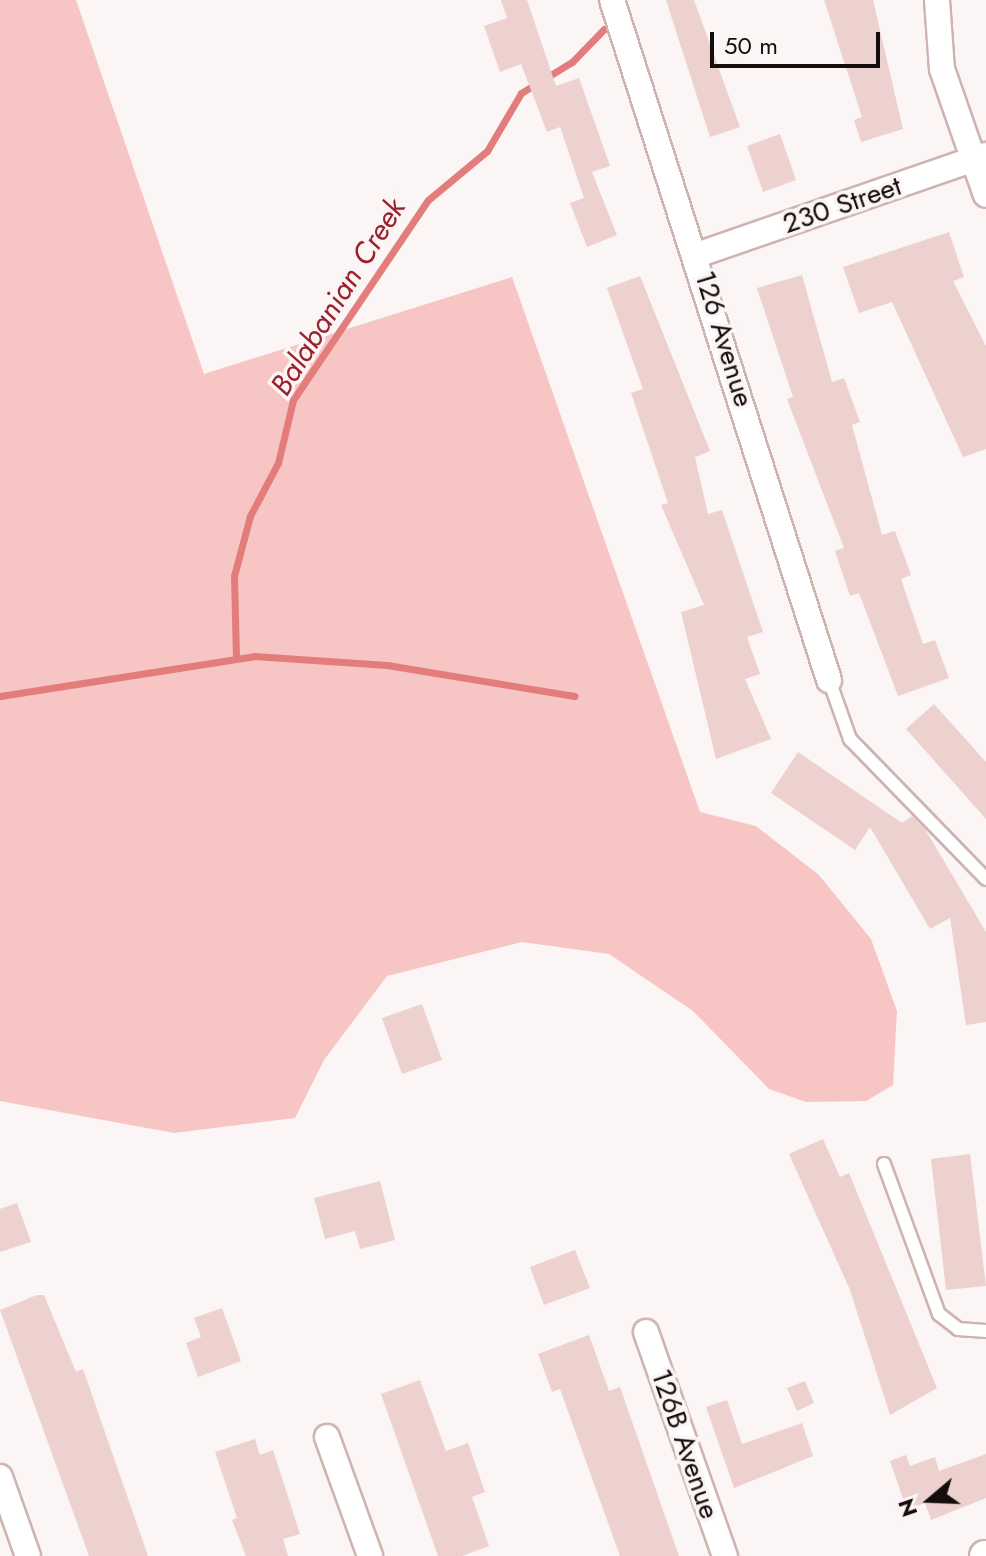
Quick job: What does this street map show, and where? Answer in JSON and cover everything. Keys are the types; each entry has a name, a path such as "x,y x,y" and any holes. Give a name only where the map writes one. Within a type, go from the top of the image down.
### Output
{"street":[{"name":"126 Avenue","path":"612,0 697,255 829,680"},
{"path":"937,0 942,69 979,157 986,195"},
{"name":"230 Street","path":"697,255 979,157"},
{"name":"126B Avenue","path":"646,1332 725,1556"},
{"path":"327,1437 370,1556"},
{"path":"0,1477 28,1556"}],"lane":[{"path":"829,680 850,739 986,879"},
{"path":"884,1164 939,1314 958,1329 986,1331"}],"shaded area":[{"path":"0,0 76,0 204,374 512,277 700,812 756,826 819,875 871,939 897,1011 893,1085 866,1101 806,1102 769,1089 693,1011 609,954 522,942 387,976 324,1060 295,1118 174,1133 0,1101"}],"building":[{"path":"501,0 527,0 556,86 579,78 610,166 592,172 617,235 587,247 570,203 584,198 560,127 547,132 521,64 500,72 484,26 507,18"},
{"path":"666,0 694,0 740,127 710,137"},
{"path":"824,0 873,0 903,129 861,142 854,120 862,117"},
{"path":"780,134 796,180 763,192 747,146"},
{"path":"949,232 964,277 953,281 986,346 986,449 963,457 892,302 859,313 843,267"},
{"path":"802,275 832,382 844,378 860,422 852,425 882,535 895,531 911,575 901,579 923,644 935,640 949,678 898,696 859,593 850,596 835,551 844,548 787,399 793,397 757,288"},
{"path":"640,276 710,451 695,457 708,514 722,510 763,632 747,637 760,674 745,679 771,739 716,759 681,612 704,605 661,505 668,503 631,393 643,389 607,288"},
{"path":"934,704 986,762 986,819 906,729"},
{"path":"798,752 902,823 912,816 925,829 986,932 986,1022 966,1025 950,918 930,929 870,827 855,850 771,793"},
{"path":"422,1004 442,1060 402,1074 382,1018"},
{"path":"823,1139 840,1177 849,1173 937,1388 890,1415 850,1290 789,1154"},
{"path":"970,1154 986,1286 946,1290 931,1159"},
{"path":"380,1181 395,1240 360,1249 355,1231 325,1239 314,1198"},
{"path":"17,1203 31,1242 0,1252 0,1209"},
{"path":"575,1250 590,1288 544,1305 530,1267"},
{"path":"44,1295 76,1372 83,1369 148,1556 89,1556 0,1310"},
{"path":"222,1308 241,1361 198,1377 186,1343 201,1337 194,1318"},
{"path":"589,1335 609,1391 620,1387 679,1556 620,1556 560,1389 552,1392 538,1354"},
{"path":"420,1380 446,1451 468,1443 485,1492 472,1497 489,1546 462,1556 438,1556 381,1394"},
{"path":"805,1381 814,1403 797,1411 787,1388"},
{"path":"727,1400 742,1444 802,1423 813,1456 734,1488 706,1407"},
{"path":"255,1439 260,1455 273,1450 300,1534 283,1539 288,1556 246,1556 232,1520 237,1518 215,1452"},
{"path":"986,1454 986,1498 931,1520 925,1503 907,1510 890,1461 906,1455 910,1466 935,1457 939,1471"}],"waterway":[{"name":"Balabanian Creek","path":"236,658 234,576 250,516 278,463 293,400 428,200 487,151 521,93 572,62 604,29"},
{"path":"0,696 254,656 387,665 574,696"}]}
